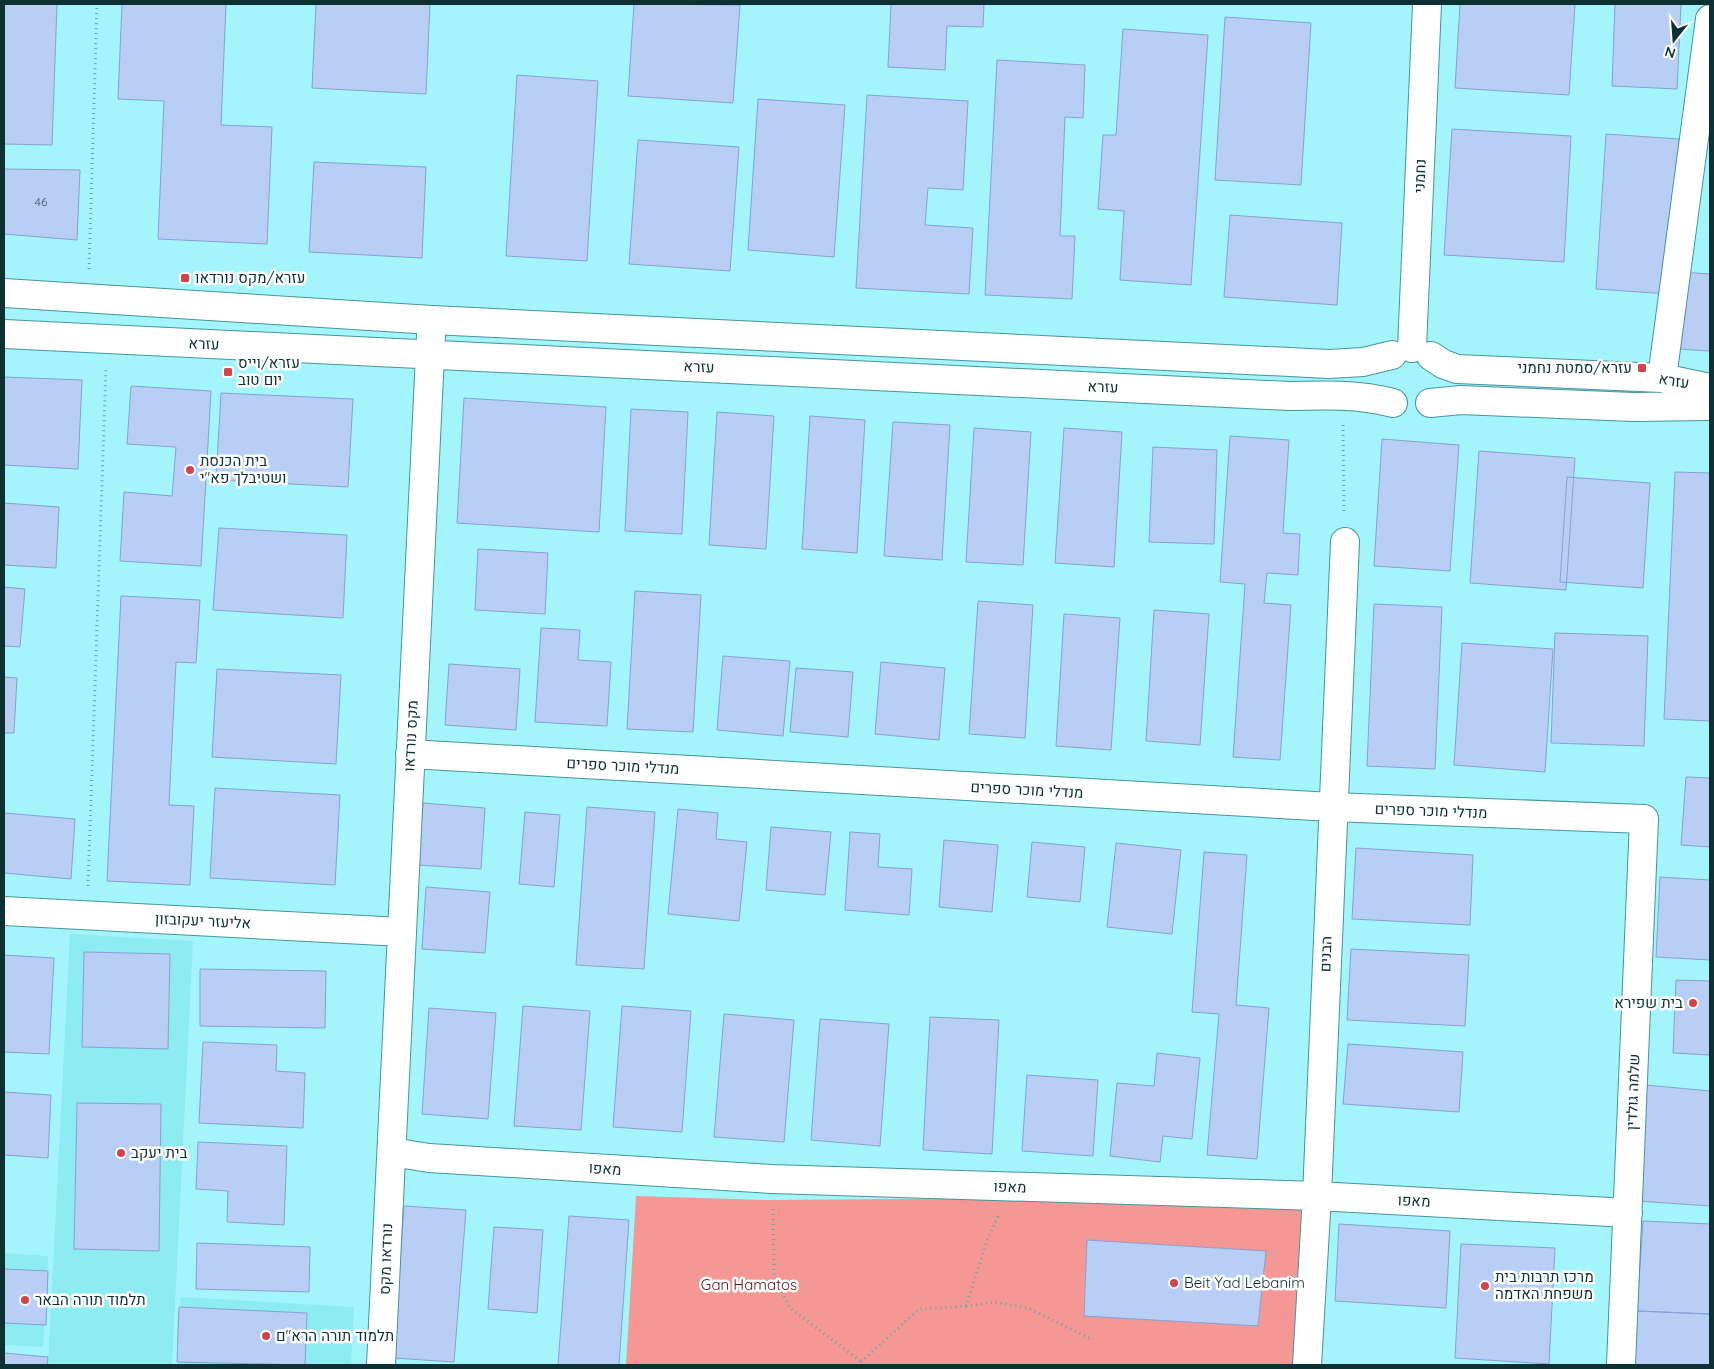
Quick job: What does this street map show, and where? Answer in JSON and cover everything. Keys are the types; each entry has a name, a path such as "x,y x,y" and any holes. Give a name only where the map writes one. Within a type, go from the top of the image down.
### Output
{"street":[{"name":"נחמני","path":"1412,353 1427,4"},
{"path":"1662,378 1710,19"},
{"path":"4,293 432,320 1329,364 1363,362 1412,353 1440,368 1442,378 1437,395 1430,403 1420,408 1410,409 1393,403 1386,395 1381,380 1385,363 1412,353"},
{"name":"מקס נורדאו","path":"392,1152 432,320"},
{"name":"עזרא","path":"4,334 1289,396 1342,395 1370,397 1393,403"},
{"name":"עזרא","path":"1412,353 1457,369 1662,378 1710,388"},
{"name":"עזרא","path":"1430,403 1461,400 1633,407 1710,406"},
{"name":"הבנים","path":"1307,1365 1317,1196 1332,807 1345,542"},
{"name":"מנדלי מוכר ספרים","path":"410,754 1332,807 1644,819"},
{"name":"שלמה גולדין","path":"1621,1365 1644,819"},
{"name":"אליעזר יעקובזון","path":"4,911 402,932"},
{"name":"מאפו","path":"392,1152 429,1158 772,1180 1317,1196 1628,1213"},
{"name":"נורדאו מקס","path":"381,1365 392,1152"}],"path":[{"path":"88,297 97,4"},
{"path":"87,914 107,340"},
{"path":"1342,395 1345,542"},
{"path":"772,1180 774,1278 790,1308 864,1364 919,1309 994,1302 1028,1308 1093,1340"},
{"path":"966,1306 988,1238 1012,1188"}],"shaded area":[{"name":"בית יעקב","path":"70,934 193,941 172,1365 48,1365"},
{"name":"תלמוד תורה הבאר","path":"4,1253 48,1256 43,1347 4,1345"},
{"name":"תלמוד תורה הרא\"ם","path":"181,1297 354,1307 351,1365 177,1365"}],"green space":[{"name":"Gan Hamatos","path":"636,1196 765,1200 1317,1196 1305,1365 626,1365"}],"building":[{"path":"4,4 57,4 52,145 4,144"},
{"path":"122,4 226,4 221,125 272,127 267,244 158,239 164,101 118,99"},
{"path":"316,4 430,4 426,94 312,88"},
{"path":"634,4 740,5 733,103 628,96"},
{"path":"891,4 984,4 983,27 947,26 945,70 888,67"},
{"path":"1460,4 1575,4 1569,95 1455,88"},
{"path":"1615,4 1681,4 1677,89 1612,86"},
{"path":"1225,17 1311,23 1301,185 1215,180"},
{"path":"1123,29 1208,35 1191,285 1120,280 1124,211 1098,209 1103,135 1116,135"},
{"path":"997,60 1085,65 1083,118 1065,117 1060,236 1075,236 1072,299 985,295"},
{"path":"517,75 598,81 587,261 506,256"},
{"path":"867,95 968,101 963,190 928,188 925,225 973,228 969,294 856,288"},
{"path":"758,99 845,105 834,257 748,250"},
{"path":"1452,129 1571,136 1564,262 1444,255"},
{"path":"1606,134 1679,139 1669,294 1596,289"},
{"path":"638,140 739,147 730,271 629,264"},
{"path":"314,162 426,167 422,258 309,252"},
{"path":"4,169 80,170 77,240 4,234"},
{"path":"1230,215 1342,223 1337,305 1224,297"},
{"path":"1680,272 1710,274 1710,351 1678,349"},
{"path":"4,377 82,380 78,469 4,465"},
{"name":"בית הכנסת ושטיבלך פא\"י","path":"131,386 211,391 201,566 120,561 124,492 172,496 176,447 127,444"},
{"path":"221,393 353,399 348,487 216,480"},
{"path":"464,398 606,407 599,532 457,523"},
{"path":"631,409 688,412 682,534 625,531"},
{"path":"717,412 774,416 766,549 709,545"},
{"path":"810,416 865,420 857,553 802,549"},
{"path":"893,422 950,425 942,560 884,556"},
{"path":"974,428 1031,432 1023,565 966,562"},
{"path":"1064,428 1122,432 1114,567 1055,563"},
{"path":"1230,436 1289,440 1283,533 1300,534 1298,575 1267,573 1264,603 1291,605 1280,760 1233,757 1245,584 1220,582"},
{"path":"1382,439 1459,445 1450,571 1374,566"},
{"path":"1153,447 1217,450 1214,544 1149,542"},
{"path":"1479,451 1575,458 1566,590 1470,583"},
{"path":"1675,472 1710,473 1710,721 1664,719"},
{"path":"1567,477 1650,483 1643,588 1560,582"},
{"path":"4,503 59,507 56,568 4,565"},
{"path":"219,528 347,535 343,618 213,610"},
{"path":"478,549 548,553 545,614 475,610"},
{"path":"4,587 25,589 20,647 4,646"},
{"path":"635,591 701,595 693,732 627,729"},
{"path":"121,596 200,600 196,663 176,662 169,805 194,806 190,885 107,881"},
{"path":"978,601 1033,605 1025,738 969,734"},
{"path":"1374,604 1442,607 1435,769 1367,766"},
{"path":"1154,610 1209,614 1200,745 1146,741"},
{"path":"1064,614 1120,618 1111,750 1056,746"},
{"path":"541,628 580,630 578,660 611,662 607,726 535,722"},
{"path":"1555,633 1648,636 1644,746 1551,743"},
{"path":"1462,643 1553,649 1545,772 1454,765"},
{"path":"723,656 790,661 783,736 717,730"},
{"path":"881,662 945,668 939,740 875,734"},
{"path":"449,664 520,669 516,730 445,725"},
{"path":"796,668 853,672 848,737 790,732"},
{"path":"217,669 341,675 336,764 212,757"},
{"path":"4,677 17,678 14,733 4,733"},
{"path":"1686,777 1710,778 1710,847 1681,845"},
{"path":"215,788 340,795 335,885 210,878"},
{"path":"423,803 485,808 481,869 418,865"},
{"path":"587,807 655,812 644,969 576,965"},
{"path":"678,809 718,813 716,839 747,842 739,921 668,914"},
{"path":"525,812 560,815 554,887 519,884"},
{"path":"4,813 75,819 71,879 4,873"},
{"path":"771,827 831,832 825,895 766,890"},
{"path":"850,832 880,834 878,867 912,869 909,915 845,910"},
{"path":"944,840 998,845 992,912 939,907"},
{"path":"1032,842 1085,847 1080,902 1027,897"},
{"path":"1116,843 1181,850 1172,934 1107,927"},
{"path":"1356,848 1473,855 1470,925 1352,919"},
{"path":"1204,852 1247,855 1236,1005 1269,1008 1257,1159 1207,1155 1219,1014 1192,1012"},
{"path":"1660,877 1710,880 1710,960 1656,957"},
{"path":"426,887 490,892 485,953 422,949"},
{"path":"1351,949 1469,955 1465,1026 1347,1020"},
{"path":"84,952 170,954 168,1049 82,1047"},
{"path":"4,955 54,958 49,1054 4,1052"},
{"path":"200,969 326,971 325,1028 200,1026"},
{"name":"בית שפירא","path":"1676,980 1710,981 1710,1055 1673,1053"},
{"path":"523,1006 590,1011 581,1130 514,1126"},
{"path":"622,1006 691,1011 682,1132 613,1127"},
{"path":"429,1008 496,1013 488,1119 422,1114"},
{"path":"724,1014 794,1020 784,1142 714,1137"},
{"path":"930,1017 999,1020 992,1154 923,1150"},
{"path":"820,1019 889,1024 880,1146 811,1140"},
{"path":"203,1042 277,1045 276,1071 305,1073 303,1128 199,1123"},
{"path":"1348,1044 1463,1052 1459,1112 1343,1104"},
{"path":"1157,1053 1200,1058 1192,1139 1163,1136 1160,1162 1110,1156 1117,1083 1154,1086"},
{"path":"1027,1075 1098,1080 1093,1156 1022,1151"},
{"path":"1646,1085 1710,1091 1710,1206 1637,1201"},
{"path":"4,1092 51,1095 48,1158 4,1155"},
{"path":"77,1103 161,1104 159,1251 74,1249"},
{"path":"198,1142 287,1146 284,1225 227,1222 228,1191 196,1189"},
{"path":"404,1206 466,1210 454,1362 393,1358"},
{"path":"569,1216 629,1220 619,1365 558,1365"},
{"path":"1643,1221 1710,1224 1710,1314 1637,1311"},
{"path":"1339,1224 1450,1231 1446,1308 1335,1301"},
{"path":"494,1227 543,1230 537,1313 488,1309"},
{"name":"Beit Yad Lebanim","path":"1087,1240 1266,1251 1258,1326 1084,1316"},
{"path":"197,1243 310,1247 309,1292 196,1289"},
{"path":"1461,1244 1555,1248 1549,1364 1455,1358"},
{"path":"4,1269 48,1271 46,1325 4,1323"},
{"name":"תלמוד תורה הרא\"ם","path":"179,1307 307,1313 305,1365 177,1362"},
{"path":"1637,1311 1710,1314 1710,1365 1635,1365"},
{"path":"4,1353 48,1357 47,1365 4,1365"}],"place":[{"name":"עזרא/מקס נורדאו","path":"185,278"},
{"name":"עזרא/סמטת נחמני","path":"1642,368"},
{"name":"עזרא/וייס יום טוב","path":"228,372"},
{"name":"בית הכנסת ושטיבלך פא\"י","path":"190,470"},
{"name":"בית שפירא","path":"1693,1003"},
{"name":"בית יעקב","path":"121,1153"},
{"name":"Beit Yad Lebanim","path":"1174,1283"},
{"name":"מרכז תרבות בית משפחת האדמה","path":"1485,1286"},
{"name":"תלמוד תורה הבאר","path":"25,1300"},
{"name":"תלמוד תורה הרא\"ם","path":"266,1336"}]}
